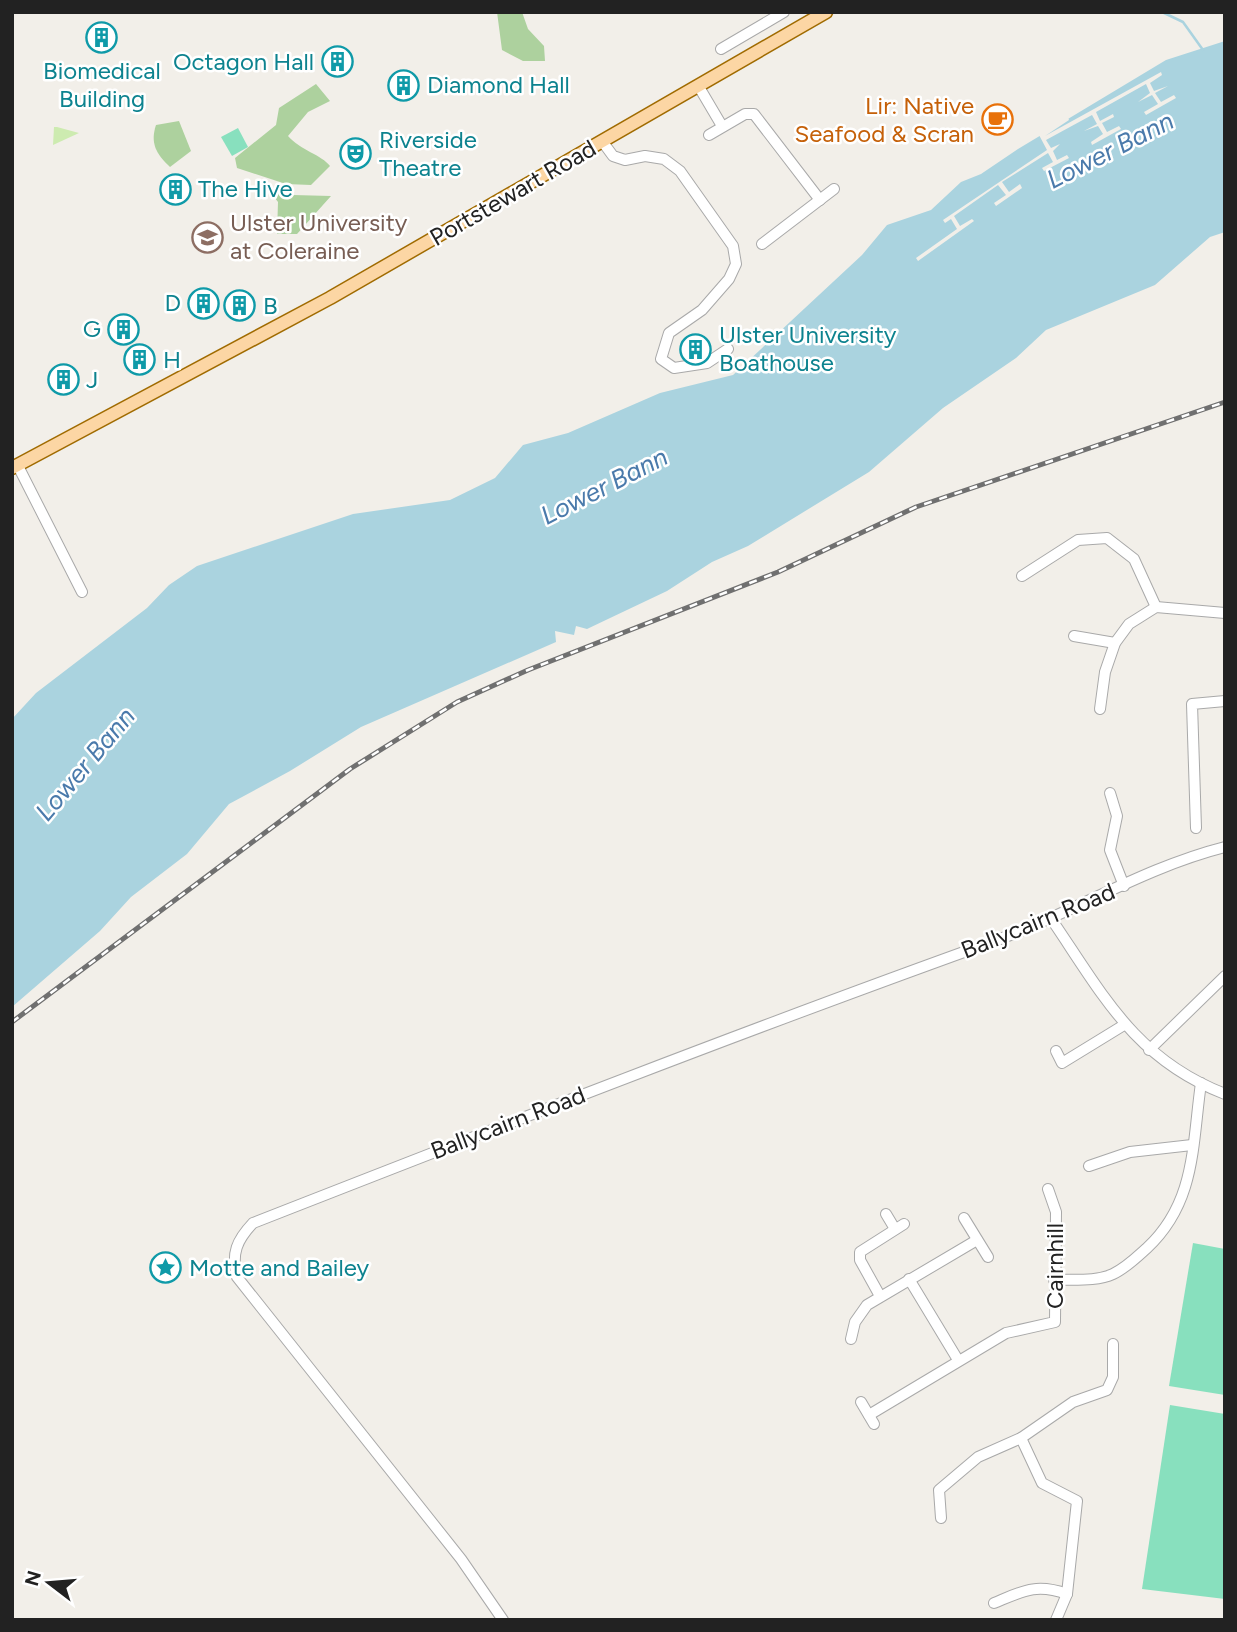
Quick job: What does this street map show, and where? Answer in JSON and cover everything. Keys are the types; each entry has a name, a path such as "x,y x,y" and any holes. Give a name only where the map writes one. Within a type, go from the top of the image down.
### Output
{"main road":[{"name":"Portstewart Road","path":"15,467 331,298 826,12"}],"street":[{"path":"721,49 784,12"},
{"path":"699,87 722,126"},
{"path":"709,135 745,114 757,116 820,200"},
{"path":"602,141 613,156 625,160 645,156 664,159 680,171 733,246 736,264 729,279 702,310 669,333 661,359 674,368 708,363 728,349"},
{"path":"762,244 834,189"},
{"path":"15,467 82,592"},
{"path":"1022,576 1078,540 1107,538 1133,559 1156,607"},
{"path":"1100,709 1105,671 1115,643 1129,624 1156,607 1225,613"},
{"path":"1074,636 1115,643"},
{"path":"1196,828 1192,704 1225,701"},
{"path":"1110,793 1117,816 1110,850 1124,886"},
{"name":"Ballycairn Road","path":"503,1620 461,1559 237,1277 233,1260 239,1238 253,1223 769,1021 1052,920 1184,857 1225,847"},
{"path":"1052,920 1124,1025 1149,1050 1201,1083 1225,1094"},
{"path":"1149,1050 1225,976"},
{"path":"1056,1051 1062,1062 1124,1025"},
{"path":"1054,1280 1112,1275 1132,1262 1164,1232 1177,1213 1185,1191 1201,1083"},
{"path":"1089,1166 1143,1150 1192,1144"},
{"name":"Cairnhill","path":"861,1402 872,1420 958,1360 1006,1333 1055,1322 1056,1212 1048,1189"},
{"path":"880,1296 860,1260 860,1252 899,1226 886,1214"},
{"path":"964,1219 988,1257"},
{"path":"851,1339 860,1312 880,1296 977,1240"},
{"path":"909,1279 958,1360"},
{"path":"941,1518 939,1490 978,1457 1021,1438 1073,1402 1107,1390 1113,1377 1112,1344"},
{"path":"1021,1438 1042,1483 1077,1501 1067,1594 1056,1620"},
{"path":"994,1603 1027,1589 1046,1587 1067,1594"}],"green space":[{"path":"497,12 522,12 528,29 544,46 545,61 523,61 502,50"},
{"path":"316,84 330,101 308,112 288,136 330,166 311,185 286,184 237,168 235,158 276,125 279,108"},
{"path":"179,121 191,151 170,167 155,148 154,131 156,125"},
{"path":"54,127 57,127 79,133 53,145"},
{"path":"238,128 248,147 232,156 221,137"},
{"path":"269,190 293,195 331,196 297,234 277,234 278,202"},
{"path":"1193,1243 1225,1249 1225,1395 1169,1386"},
{"path":"1170,1405 1225,1414 1225,1599 1142,1589"}],"water":[{"name":"Lower Bann","path":"1225,41 1225,232 1210,237 1155,285 1046,330 1016,358 943,408 869,472 748,546 712,562 667,591 587,629 576,626 574,635 555,631 556,642 361,727 290,771 229,804 187,854 131,897 100,931 12,1007 12,719 36,693 147,608 169,585 197,566 353,514 450,500 495,478 523,445 568,433 660,393 733,375 862,255 887,225 931,210 961,182 981,174 1166,60"}],"pier":[{"path":"1161,72 1162,75 1150,83 1154,91 1168,86 1155,93 1161,102 1174,95 1176,98 1146,115 1144,112 1158,104 1152,95 1138,102 1150,93 1146,84 1096,112 1100,121 1113,114 1114,117 1102,123 1107,132 1119,126 1121,129 1092,145 1091,142 1103,134 1098,126 1084,131 1097,124 1092,115 1046,140 1051,148 1060,144 1053,151 1057,160 1067,155 1069,158 1044,171 1042,168 1053,162 1048,153 1002,182 1009,192 1020,184 1022,188 996,206 994,203 1006,195 998,185 954,216 960,226 972,219 974,221 918,261 916,258 957,229 951,219 945,223 943,220 1047,150 1039,135 1067,115 1069,120 1045,136"}],"waterway":[{"path":"1162,12 1183,22 1203,50"}],"railway":[{"path":"12,1022 350,769 457,702 528,670 778,572 916,507 1225,402"}],"place":[{"name":"Biomedical Building","path":"102,37"},
{"name":"Octagon Hall","path":"337,62"},
{"name":"Diamond Hall","path":"404,85"},
{"name":"Lir: Native Seafood & Scran","path":"997,120"},
{"name":"Riverside Theatre","path":"356,154"},
{"name":"The Hive","path":"175,189"},
{"name":"Ulster University at Coleraine","path":"207,237"},
{"name":"D","path":"204,303"},
{"name":"B","path":"240,306"},
{"name":"G","path":"124,329"},
{"name":"Ulster University Boathouse","path":"696,349"},
{"name":"H","path":"140,360"},
{"name":"J","path":"63,380"},
{"name":"Motte and Bailey","path":"166,1268"}]}
